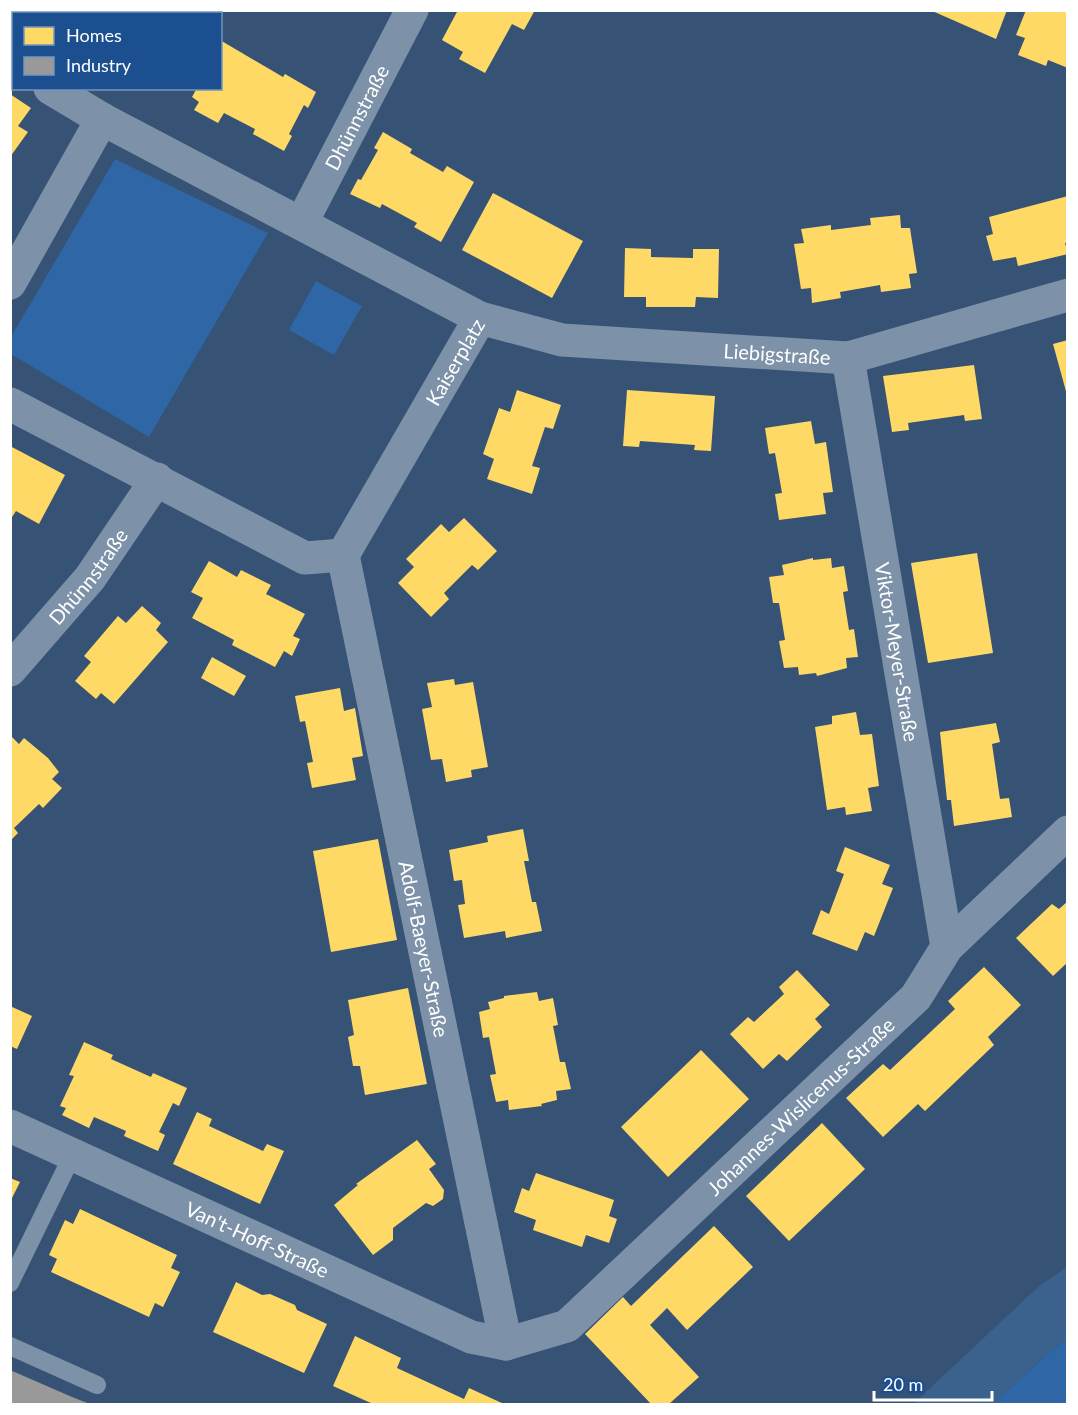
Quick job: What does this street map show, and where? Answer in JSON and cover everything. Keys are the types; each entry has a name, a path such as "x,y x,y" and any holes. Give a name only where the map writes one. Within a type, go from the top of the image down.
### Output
{"street":[{"name":"Dhünnstraße","path":"302,222 412,10"},
{"path":"10,283 102,119 53,90"},
{"name":"Kaiserplatz","path":"102,119 302,222 480,318 343,555"},
{"name":"Liebigstraße","path":"480,318 562,340 848,358 1068,295"},
{"name":"Viktor-Meyer-Straße","path":"848,358 947,946"},
{"path":"10,404 305,558 343,555"},
{"name":"Dhünnstraße","path":"10,670 90,578 157,479"},
{"name":"Adolf-Baeyer-Straße","path":"343,555 506,1344"},
{"name":"Johannes-Wislicenus-Straße","path":"506,1344 567,1326 916,998 947,946 1068,832"},
{"name":"Van't-Hoff-Straße","path":"10,1126 471,1337 506,1344"}],"lane":[{"path":"10,1283 73,1154"},
{"path":"10,1346 97,1385"}],"shaded area":[{"path":"115,159 268,233 149,437 11,354 11,337"},
{"path":"316,281 362,306 334,355 289,330"},
{"path":"1067,1267 1067,1339 1047,1354 993,1404 913,1404 1038,1287"},
{"path":"1067,1339 1067,1404 993,1404 1047,1354"}],"building: Homes":[{"path":"22,10 69,10 68,12 24,12"},
{"path":"99,10 172,10 174,12 98,12"},
{"path":"458,10 535,10 524,30 512,24 485,73 459,59 463,52 442,40"},
{"path":"930,10 1007,10 996,39"},
{"path":"1026,10 1068,10 1068,68 1048,60 1046,66 1018,55 1025,38 1016,35"},
{"path":"222,41 283,77 285,74 316,92 308,108 304,105 289,134 292,136 284,151 253,134 255,129 224,113 218,123 194,110 199,102 192,97 196,90 222,90"},
{"path":"10,94 31,108 18,126 28,132 10,157"},
{"path":"383,132 412,149 410,153 443,172 447,166 474,182 441,242 414,227 417,223 382,204 380,208 350,194 378,150 374,148"},
{"path":"493,193 583,241 552,298 462,250"},
{"path":"1068,196 1068,243 1065,243 1068,254 1018,266 1016,257 993,261 986,236 993,234 989,217"},
{"path":"900,215 901,228 910,228 917,273 909,274 911,288 881,292 880,285 840,292 841,298 812,303 811,288 801,289 794,244 804,243 801,229 831,225 831,230 871,225 870,218"},
{"path":"625,248 651,249 651,257 693,258 693,249 719,249 718,298 696,297 695,307 646,307 646,297 624,297"},
{"path":"1068,340 1068,395 1067,395 1053,344"},
{"path":"974,365 982,419 965,421 964,415 908,423 909,430 892,432 883,376"},
{"path":"517,390 561,405 553,429 545,427 532,466 540,468 532,494 487,479 494,459 483,454 499,408 510,412"},
{"path":"627,390 715,396 711,451 694,450 695,445 640,441 639,447 623,446"},
{"path":"811,421 815,444 826,442 833,492 823,493 826,514 779,520 775,494 782,493 775,453 769,454 765,428"},
{"path":"10,446 65,475 39,524 16,511 10,520"},
{"path":"464,518 497,551 478,570 472,565 444,593 449,599 431,617 398,583 414,567 406,559 441,524 449,532"},
{"path":"977,553 993,653 928,663 911,563"},
{"path":"813,558 813,560 831,558 832,568 844,566 848,591 843,592 849,630 854,629 858,657 846,658 847,668 817,676 816,673 799,675 798,667 784,668 779,641 785,640 779,603 773,603 769,577 784,575 782,565"},
{"path":"209,561 237,577 241,570 271,585 266,594 305,614 293,636 300,639 292,656 284,651 275,667 232,645 234,640 192,618 203,598 191,592"},
{"path":"142,606 161,623 156,630 168,642 114,704 101,693 96,699 75,681 91,662 84,656 118,616 126,623"},
{"path":"212,657 246,676 234,696 201,678"},
{"path":"454,679 455,685 473,682 488,767 471,770 472,777 446,782 442,759 431,760 422,709 432,707 427,683"},
{"path":"340,688 344,711 355,708 363,756 352,758 356,780 312,788 307,763 313,762 305,721 300,722 295,696"},
{"path":"856,712 860,735 872,734 879,786 868,788 872,811 846,815 845,807 827,810 815,727 832,724 832,716"},
{"path":"996,723 1000,742 992,744 1000,799 1009,798 1012,817 954,826 951,800 947,800 940,732"},
{"path":"10,735 19,744 24,738 48,758 59,772 52,779 62,788 43,808 39,804 14,828 18,833 10,841"},
{"path":"523,829 529,861 524,861 532,902 536,902 542,931 506,938 505,931 464,938 458,905 465,904 462,880 454,881 449,850 488,842 487,836"},
{"path":"378,839 397,940 331,952 313,851"},
{"path":"845,847 890,865 882,884 893,888 874,936 865,932 857,951 812,934 821,910 829,914 844,874 836,871"},
{"path":"1068,901 1068,962 1053,976 1016,938 1052,904 1059,909"},
{"path":"984,967 1021,1005 988,1037 994,1045 925,1111 918,1104 883,1137 846,1098 883,1064 890,1070 955,1009 948,1001"},
{"path":"797,970 830,1005 815,1019 822,1027 787,1061 779,1054 763,1069 730,1034 748,1017 754,1022 784,994 779,987"},
{"path":"408,988 427,1084 365,1095 360,1066 353,1066 348,1037 354,1035 348,1000"},
{"path":"537,992 539,1001 553,998 558,1025 553,1026 560,1062 565,1062 571,1089 556,1091 557,1100 541,1104 542,1106 509,1110 508,1100 496,1102 490,1075 496,1074 489,1037 483,1038 479,1012 490,1009 488,1002 504,998 504,996"},
{"path":"10,1006 32,1016 17,1049 10,1046"},
{"path":"84,1042 113,1055 111,1059 151,1077 153,1073 187,1088 179,1106 173,1103 159,1132 165,1135 158,1151 124,1136 126,1131 94,1117 89,1128 62,1115 66,1108 60,1106 74,1076 69,1075"},
{"path":"701,1050 749,1099 668,1177 621,1127"},
{"path":"197,1112 212,1119 209,1126 263,1151 267,1144 284,1151 260,1204 173,1164"},
{"path":"822,1123 865,1169 789,1241 746,1196"},
{"path":"417,1140 436,1164 429,1169 444,1190 443,1199 433,1206 426,1203 393,1228 393,1240 373,1255 334,1205 358,1185 356,1184"},
{"path":"536,1173 614,1200 609,1216 617,1219 609,1243 586,1235 582,1247 533,1230 536,1220 514,1212 522,1188 529,1191"},
{"path":"10,1178 20,1182 10,1202"},
{"path":"80,1209 177,1255 171,1268 180,1272 163,1307 155,1303 149,1317 51,1272 57,1259 49,1255 65,1220 73,1224"},
{"path":"714,1226 753,1267 687,1330 667,1308 650,1325 699,1377 669,1404 651,1404 585,1334 623,1297 631,1306"},
{"path":"236,1282 262,1295 270,1294 295,1305 297,1310 327,1324 304,1373 213,1332"},
{"path":"355,1336 401,1358 397,1368 464,1399 469,1388 504,1404 373,1404 333,1386"}],"building: Industry":[{"path":"10,1370 72,1397 90,1404 10,1404"}]}
